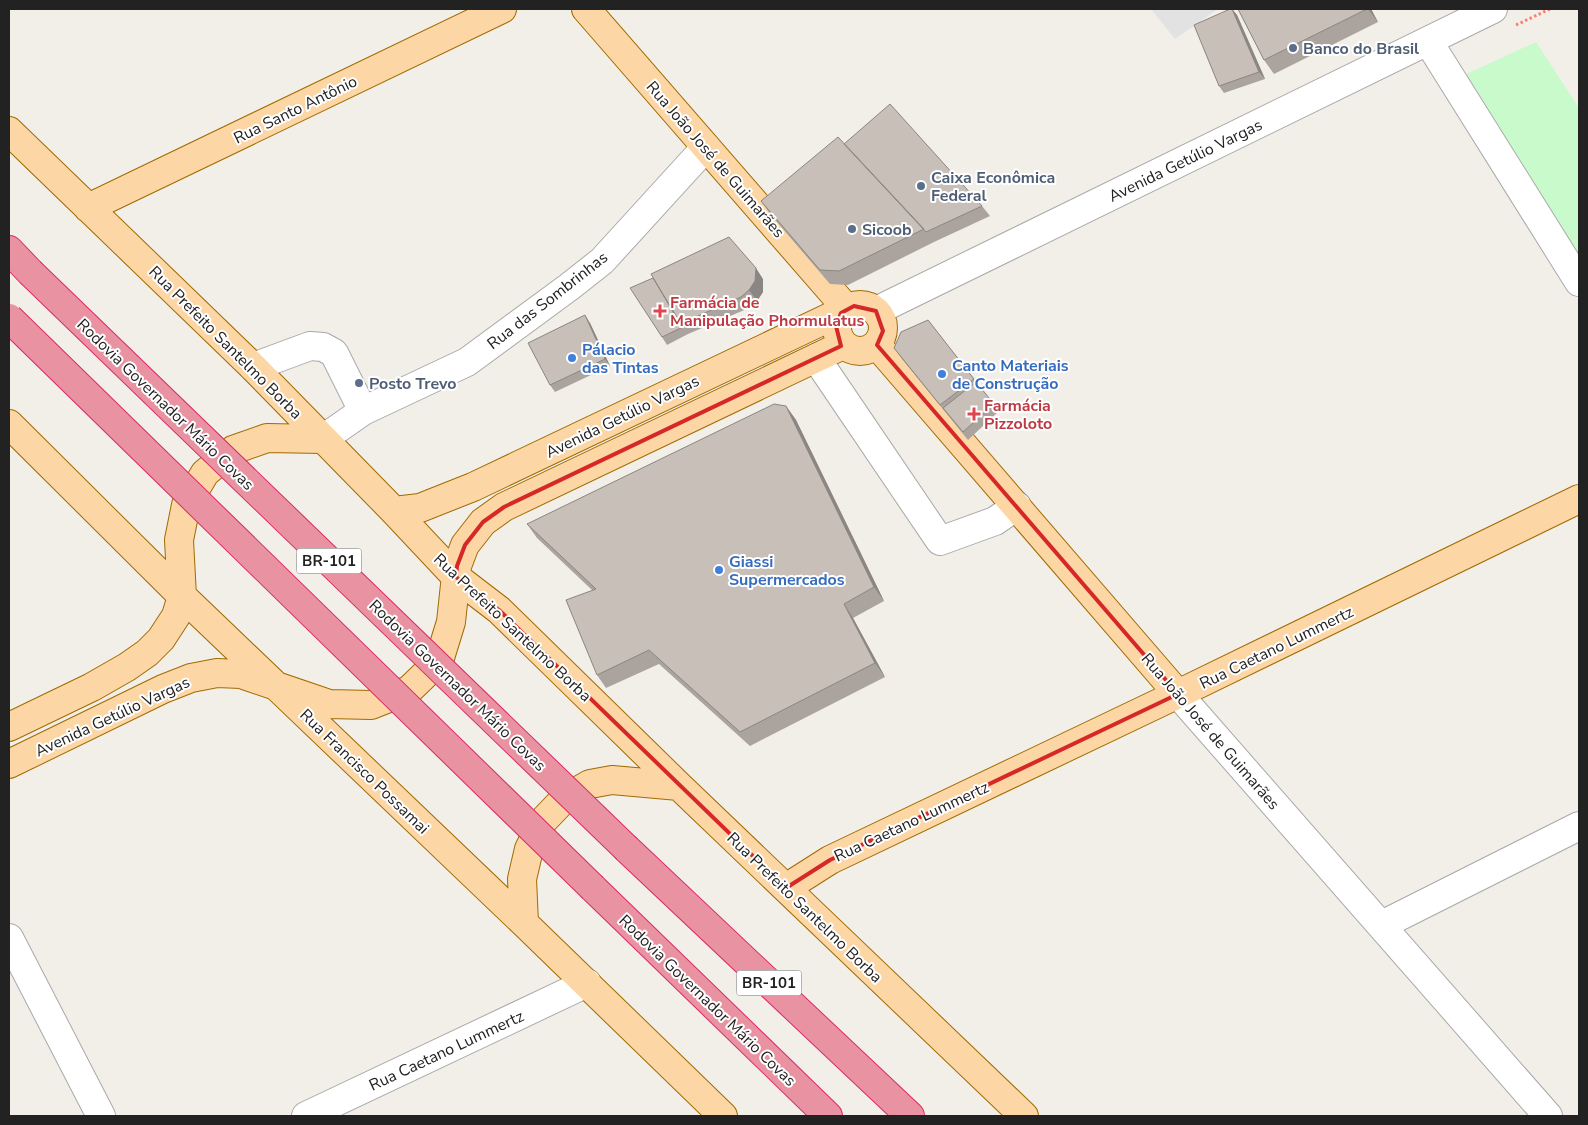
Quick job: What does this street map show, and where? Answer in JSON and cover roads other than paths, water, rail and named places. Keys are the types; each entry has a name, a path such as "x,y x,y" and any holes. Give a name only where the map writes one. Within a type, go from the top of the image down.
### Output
{"highway":[{"name":"Rodovia Governador Mário Covas","path":"9,250 627,849 910,1116"},
{"name":"Rodovia Governador Mário Covas","path":"9,318 828,1116"}],"main road":[{"name":"Rua Santo Antônio","path":"88,208 502,9"},
{"name":"Rua João José de Guimarães","path":"586,9 847,309"},
{"name":"Rua Prefeito Santelmo Borba","path":"9,131 254,367 456,577 500,610 679,786 1024,1116"},
{"path":"862,305 876,311 880,317 883,331 877,345 864,352 849,350 843,345 836,333 838,319 847,309 854,306 862,305"},
{"name":"Avenida Getúlio Vargas","path":"394,511 420,508 473,487 847,309"},
{"name":"Avenida Getúlio Vargas","path":"9,764 163,689 191,678 216,673 241,674 329,704 371,705 409,690 439,661 452,622 457,566 465,545 483,522 504,507 843,345"},
{"name":"Rua João José de Guimarães","path":"877,345 1178,694"},
{"name":"Rua Francisco Possamai","path":"9,424 182,596 587,983 723,1116"},
{"path":"182,596 179,540 186,504 205,473 233,450 267,438 324,439"},
{"name":"Rua Caetano Lummertz","path":"786,888 830,860 1178,694 1579,499"},
{"name":"Avenida Getúlio Vargas","path":"9,727 92,687 147,653 161,639 176,616 182,596"},
{"path":"524,923 522,879 529,849 543,821 564,799 590,784 612,780 679,786"}],"street":[{"name":"Avenida Getúlio Vargas","path":"876,311 1428,41 1453,17 1494,9"},
{"path":"1428,41 1579,282"},
{"name":"Rua das Sombrinhas","path":"324,439 362,411 467,362 569,287 602,260 706,147"},
{"path":"254,367 310,346 323,347 334,353 362,411"},
{"path":"816,358 940,541 995,521 1017,506"},
{"name":"Rua João José de Guimarães","path":"1178,694 1548,1116"},
{"path":"1382,925 1579,826"},
{"path":"9,938 101,1116"},
{"name":"Rua Caetano Lummertz","path":"318,1114 587,983"}],"place":[{"name":"Banco do Brasil","path":"1293,48"},
{"name":"Caixa Econômica Federal","path":"921,186"},
{"name":"Sicoob","path":"852,229"},
{"name":"Farmácia de Manipulação Phormulatus","path":"660,311"},
{"name":"Pálacio das Tintas","path":"572,358"},
{"name":"Canto Materiais de Construção","path":"942,374"},
{"name":"Posto Trevo","path":"359,383"},
{"name":"Farmácia Pizzoloto","path":"974,414"},
{"name":"Giassi Supermercados","path":"719,570"}]}
